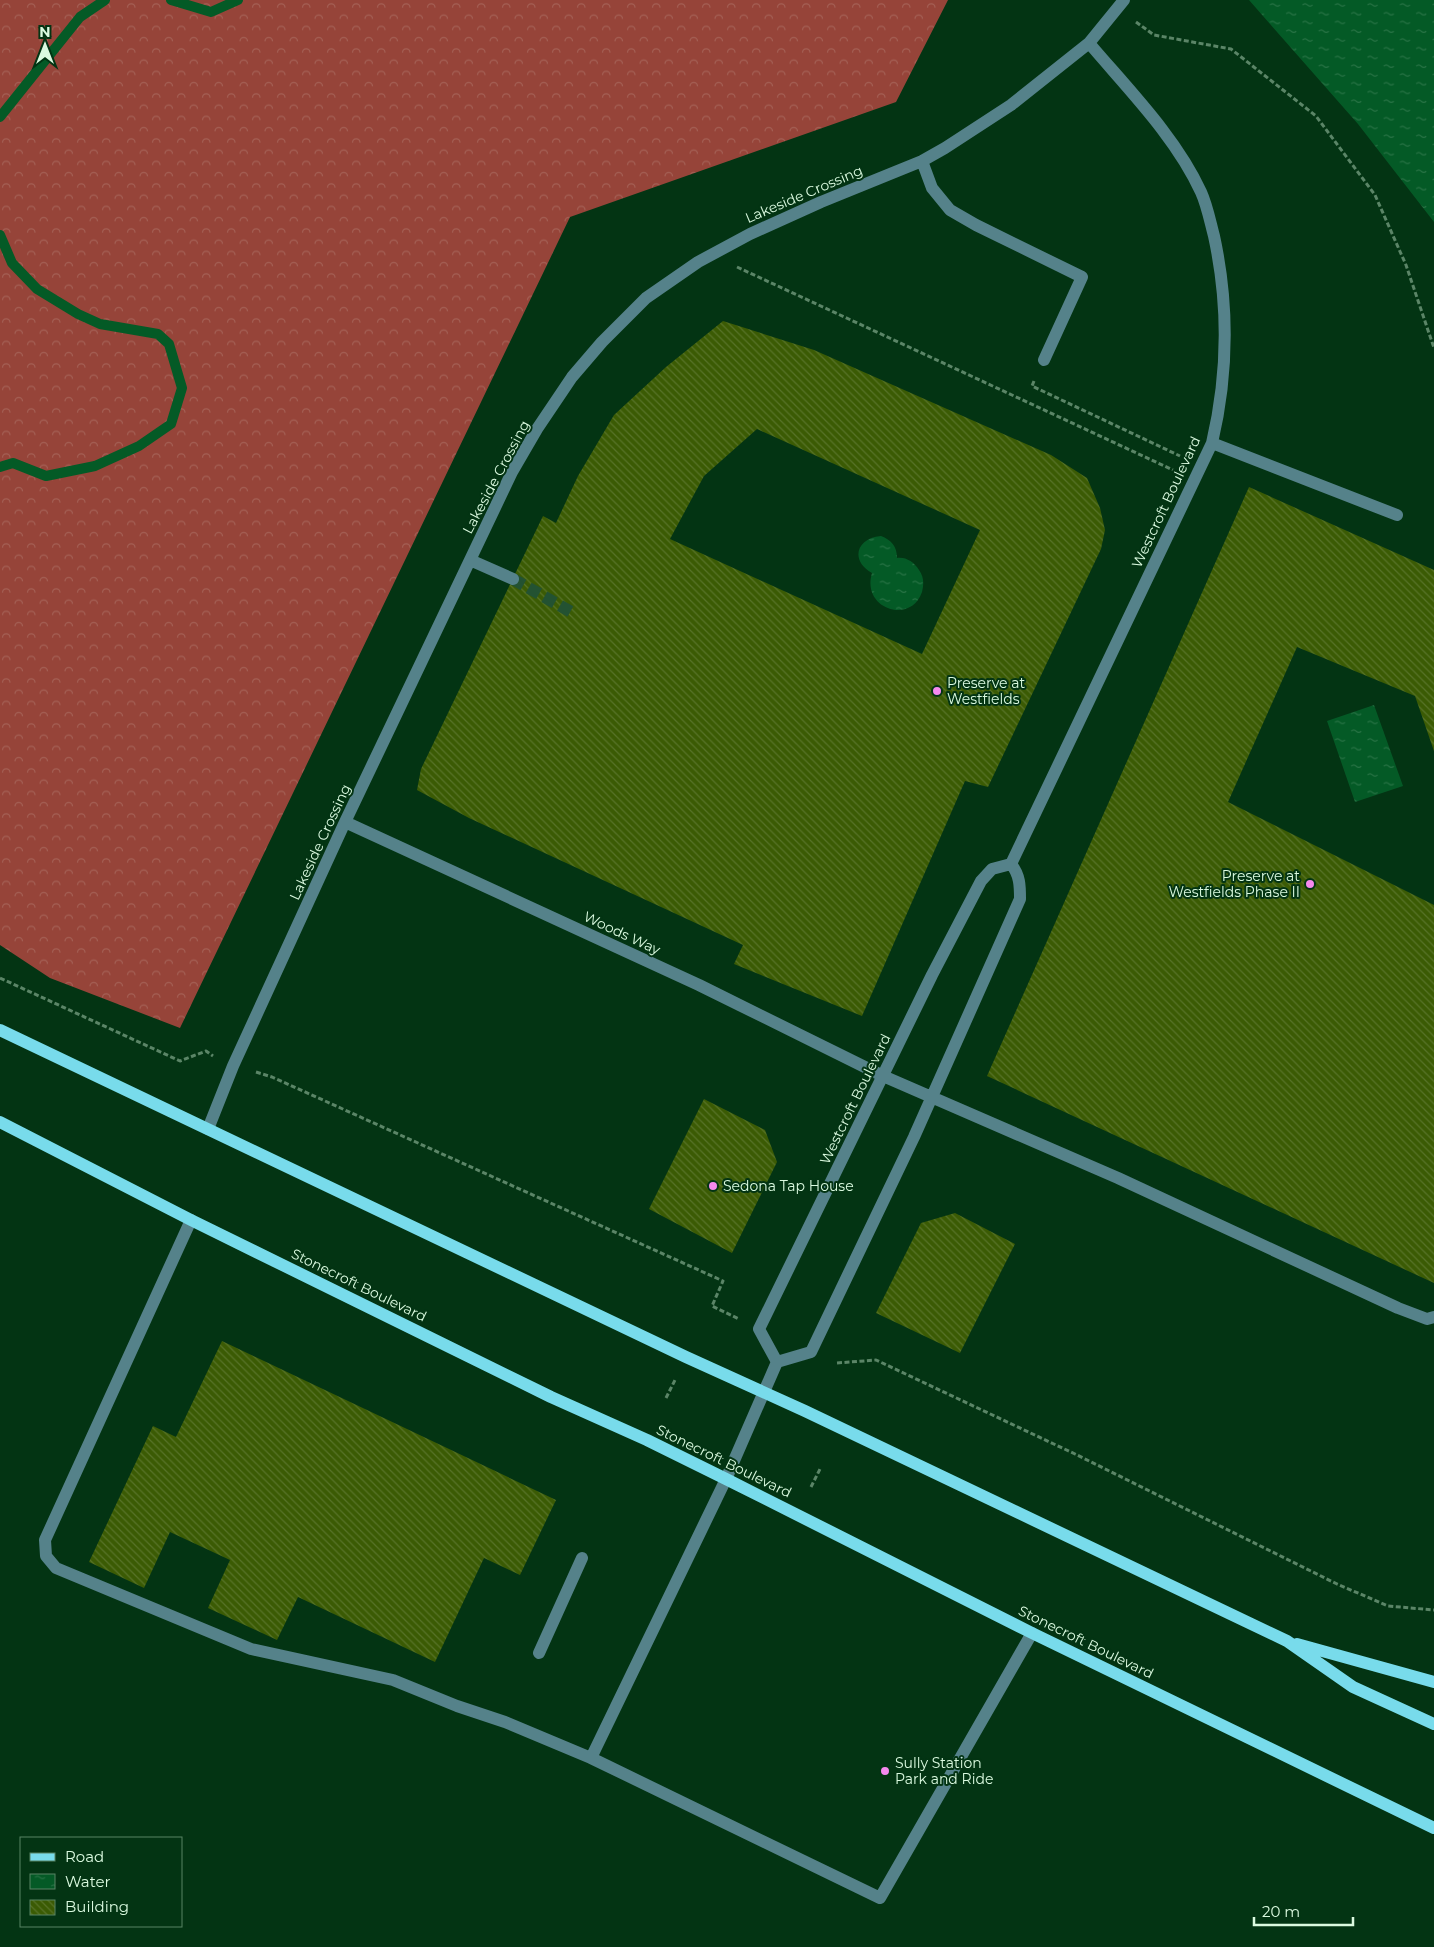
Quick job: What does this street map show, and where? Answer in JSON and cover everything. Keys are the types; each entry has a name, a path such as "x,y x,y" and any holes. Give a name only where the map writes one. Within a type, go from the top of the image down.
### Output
{"main road":[{"path":"0,1030 1286,1642 1352,1687 1434,1724"},
{"name":"Stonecroft Boulevard","path":"0,1122 191,1220 551,1397 647,1440 1032,1633 1434,1828"},
{"path":"1286,1642 1434,1682"}],"street":[{"name":"Lakeside Crossing","path":"208,1129 233,1066 345,822 512,472 537,429 572,376 602,342 646,298 710,255 750,234 922,161 1011,105 1089,43 1121,4"},
{"name":"Westcroft Boulevard","path":"777,1362 758,1329 981,880 992,869 1011,864 1212,443 1220,407 1224,371 1224,297 1219,261 1201,192 1165,134 1089,43"},
{"path":"922,161 932,188 950,210 1082,277 1044,360"},
{"path":"1212,443 1398,515"},
{"path":"470,560 513,579"},
{"name":"Woods Way","path":"345,822 699,985 883,1076 1118,1178 1398,1308 1427,1319 1434,1317"},
{"path":"591,1758 726,1479 777,1362 811,1352 856,1263 932,1098 1020,899 1020,886 1016,871 1011,864"},
{"path":"191,1220 45,1540 46,1556 56,1568 251,1649 393,1680 457,1706 505,1722 591,1758 880,1898 1032,1633"},
{"path":"539,1653 582,1558"}],"path":[{"path":"1121,4 1154,35 1231,49 1316,116 1375,195 1406,265 1434,348"},
{"path":"710,255 1194,480"},
{"path":"1044,360 1032,386 1200,466"},
{"path":"0,978 180,1061 206,1052 233,1066 272,1077 723,1281 712,1306 744,1321"},
{"path":"837,1363 876,1360 1075,1454 1337,1584 1388,1606 1434,1610"},
{"path":"666,1398 676,1377"},
{"path":"811,1487 821,1467"}],"green space":[{"path":"0,0 948,0 896,102 570,217 180,1028 50,978 0,945"}],"water":[{"path":"1249,0 1434,0 1434,222 1358,124"},
{"path":"881,536 893,544 897,558 904,558 912,562 922,575 922,592 916,602 908,608 898,610 880,604 874,596 871,586 872,573 865,568 859,557 861,545 866,541"},
{"path":"1374,705 1403,786 1355,802 1327,721"}],"building":[{"name":"Preserve at Westfields","path":"723,321 814,350 1051,455 1087,478 1100,508 1105,530 1101,549 988,787 965,781 862,1016 734,964 743,945 469,818 417,790 421,769 543,516 556,523 578,476 614,415 666,367","holes":["757,429 980,530 922,654 670,539 704,476"]},
{"name":"Preserve at Westfields Phase II","path":"1249,487 1434,570 1434,751 1415,696 1297,647 1228,802 1434,905 1434,1283 987,1076"},
{"name":"Sedona Tap House","path":"704,1099 765,1130 777,1162 732,1253 649,1209"},
{"path":"955,1213 1015,1244 960,1353 876,1313 921,1223"},
{"path":"222,1341 556,1500 520,1575 484,1558 435,1662 298,1597 277,1640 208,1608 230,1560 170,1532 144,1588 89,1562 153,1426 176,1437"}],"waterway":[{"path":"0,117 80,17 105,0"},
{"path":"171,0 211,12 238,0"},
{"path":"0,235 12,263 37,289 78,314 100,324 158,334 169,344 182,388 171,424 139,446 95,466 46,476 13,463 0,467"}],"tunnel":[{"path":"513,579 573,613"}],"place":[{"name":"Preserve at Westfields","path":"937,691"},
{"name":"Preserve at Westfields Phase II","path":"1310,884"},
{"name":"Sedona Tap House","path":"713,1186"},
{"name":"Sully Station Park and Ride","path":"885,1771"}]}
